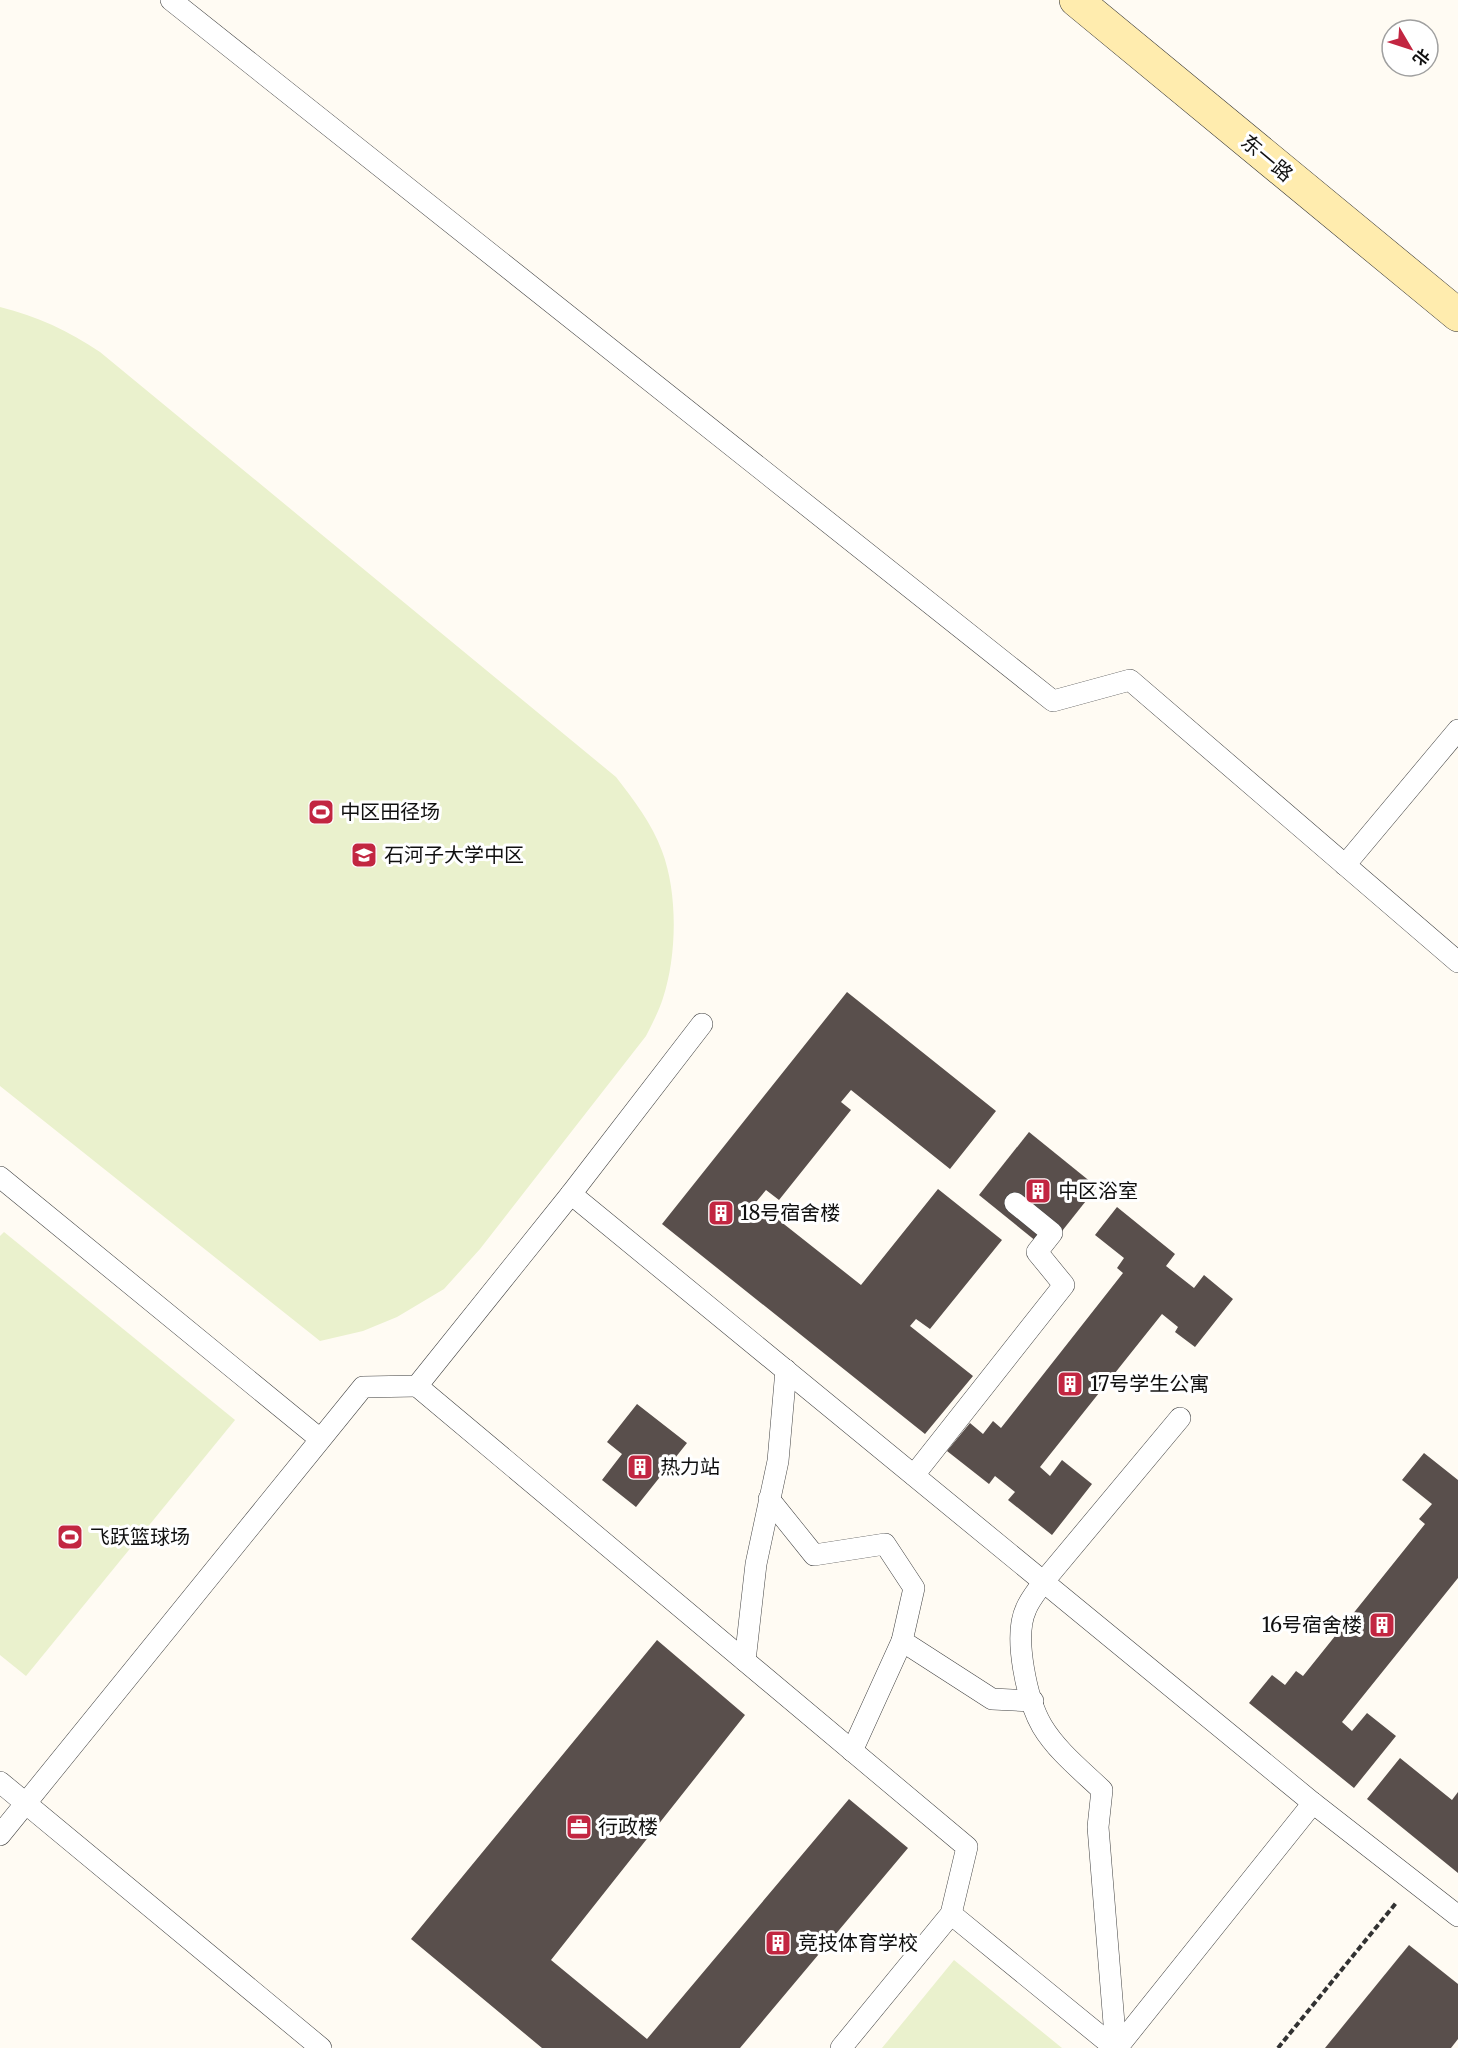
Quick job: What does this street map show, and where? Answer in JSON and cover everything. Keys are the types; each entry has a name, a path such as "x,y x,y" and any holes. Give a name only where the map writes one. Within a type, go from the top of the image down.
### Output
{"main road":[{"name":"东一路","path":"1076,0 1458,315"}],"lane":[{"path":"171,0 1053,701 1130,680 1458,962"},
{"path":"1345,865 1458,730"},
{"path":"417,1386 571,1194 702,1024"},
{"path":"0,1177 320,1438"},
{"path":"571,1194 1314,1803 1458,1916"},
{"path":"914,1475 1064,1285 1037,1252 1052,1233 1015,1203"},
{"path":"745,1661 756,1564 778,1461 786,1370"},
{"path":"0,1835 363,1387 417,1386 967,1847 951,1914 841,2048"},
{"path":"1116,2048 1098,1827 1102,1790 1064,1755 1041,1725 1027,1686 1020,1646 1025,1610 1044,1581 1180,1418"},
{"path":"769,1499 814,1555 885,1544 914,1588 902,1641 852,1751"},
{"path":"902,1641 992,1699 1033,1701"},
{"path":"0,1782 321,2048"},
{"path":"1116,2048 1314,1803"},
{"path":"951,1914 1116,2048"}],"path":[{"path":"1278,2048 1414,1881"}],"green space":[{"name":"中区田径场","path":"0,307 52,325 100,352 616,777 648,822 662,851 671,886 673,944 668,981 646,1036 480,1249 444,1289 397,1317 363,1331 320,1341 0,1086"},
{"name":"飞跃篮球场","path":"4,1232 235,1420 26,1676 0,1655 0,1236"},
{"path":"954,1960 1062,2048 882,2048"}],"building":[{"name":"18号宿舍楼","path":"847,992 996,1111 950,1169 851,1090 841,1102 851,1110 779,1200 766,1190 756,1202 861,1285 938,1189 1002,1240 930,1329 916,1319 910,1326 973,1376 925,1434 662,1224"},
{"name":"中区浴室","path":"1029,1132 1097,1187 1047,1250 979,1195"},
{"name":"17号学生公寓","path":"1117,1207 1175,1254 1166,1266 1194,1288 1204,1275 1233,1299 1195,1347 1175,1332 1178,1327 1162,1314 1040,1467 1050,1476 1062,1460 1092,1484 1052,1535 1008,1500 1015,1492 995,1476 989,1484 947,1451 970,1423 983,1434 993,1421 1001,1428 1123,1273 1117,1268 1124,1258 1095,1235"},
{"name":"热力站","path":"637,1404 687,1443 636,1507 602,1480 622,1454 607,1442"},
{"name":"16号宿舍楼","path":"1424,1453 1458,1480 1458,1578 1342,1722 1352,1731 1367,1713 1396,1736 1354,1788 1249,1703 1272,1675 1285,1685 1296,1671 1303,1676 1425,1524 1419,1519 1432,1504 1402,1480"},
{"name":"行政楼","path":"657,1640 745,1715 551,1960 647,2039 849,1799 908,1848 740,2048 542,2048 411,1939"},
{"path":"1400,1758 1452,1800 1458,1792 1458,1873 1367,1799"},
{"path":"1409,1945 1458,1984 1458,2039 1451,2048 1325,2048"}],"place":[{"name":"中区田径场","path":"321,812"},
{"name":"石河子大学中区","path":"364,855"},
{"name":"中区浴室","path":"1038,1191"},
{"name":"18号宿舍楼","path":"721,1213"},
{"name":"17号学生公寓","path":"1070,1384"},
{"name":"热力站","path":"640,1467"},
{"name":"飞跃篮球场","path":"70,1537"},
{"name":"16号宿舍楼","path":"1382,1625"},
{"name":"行政楼","path":"579,1827"},
{"name":"竞技体育学校","path":"778,1943"}]}
